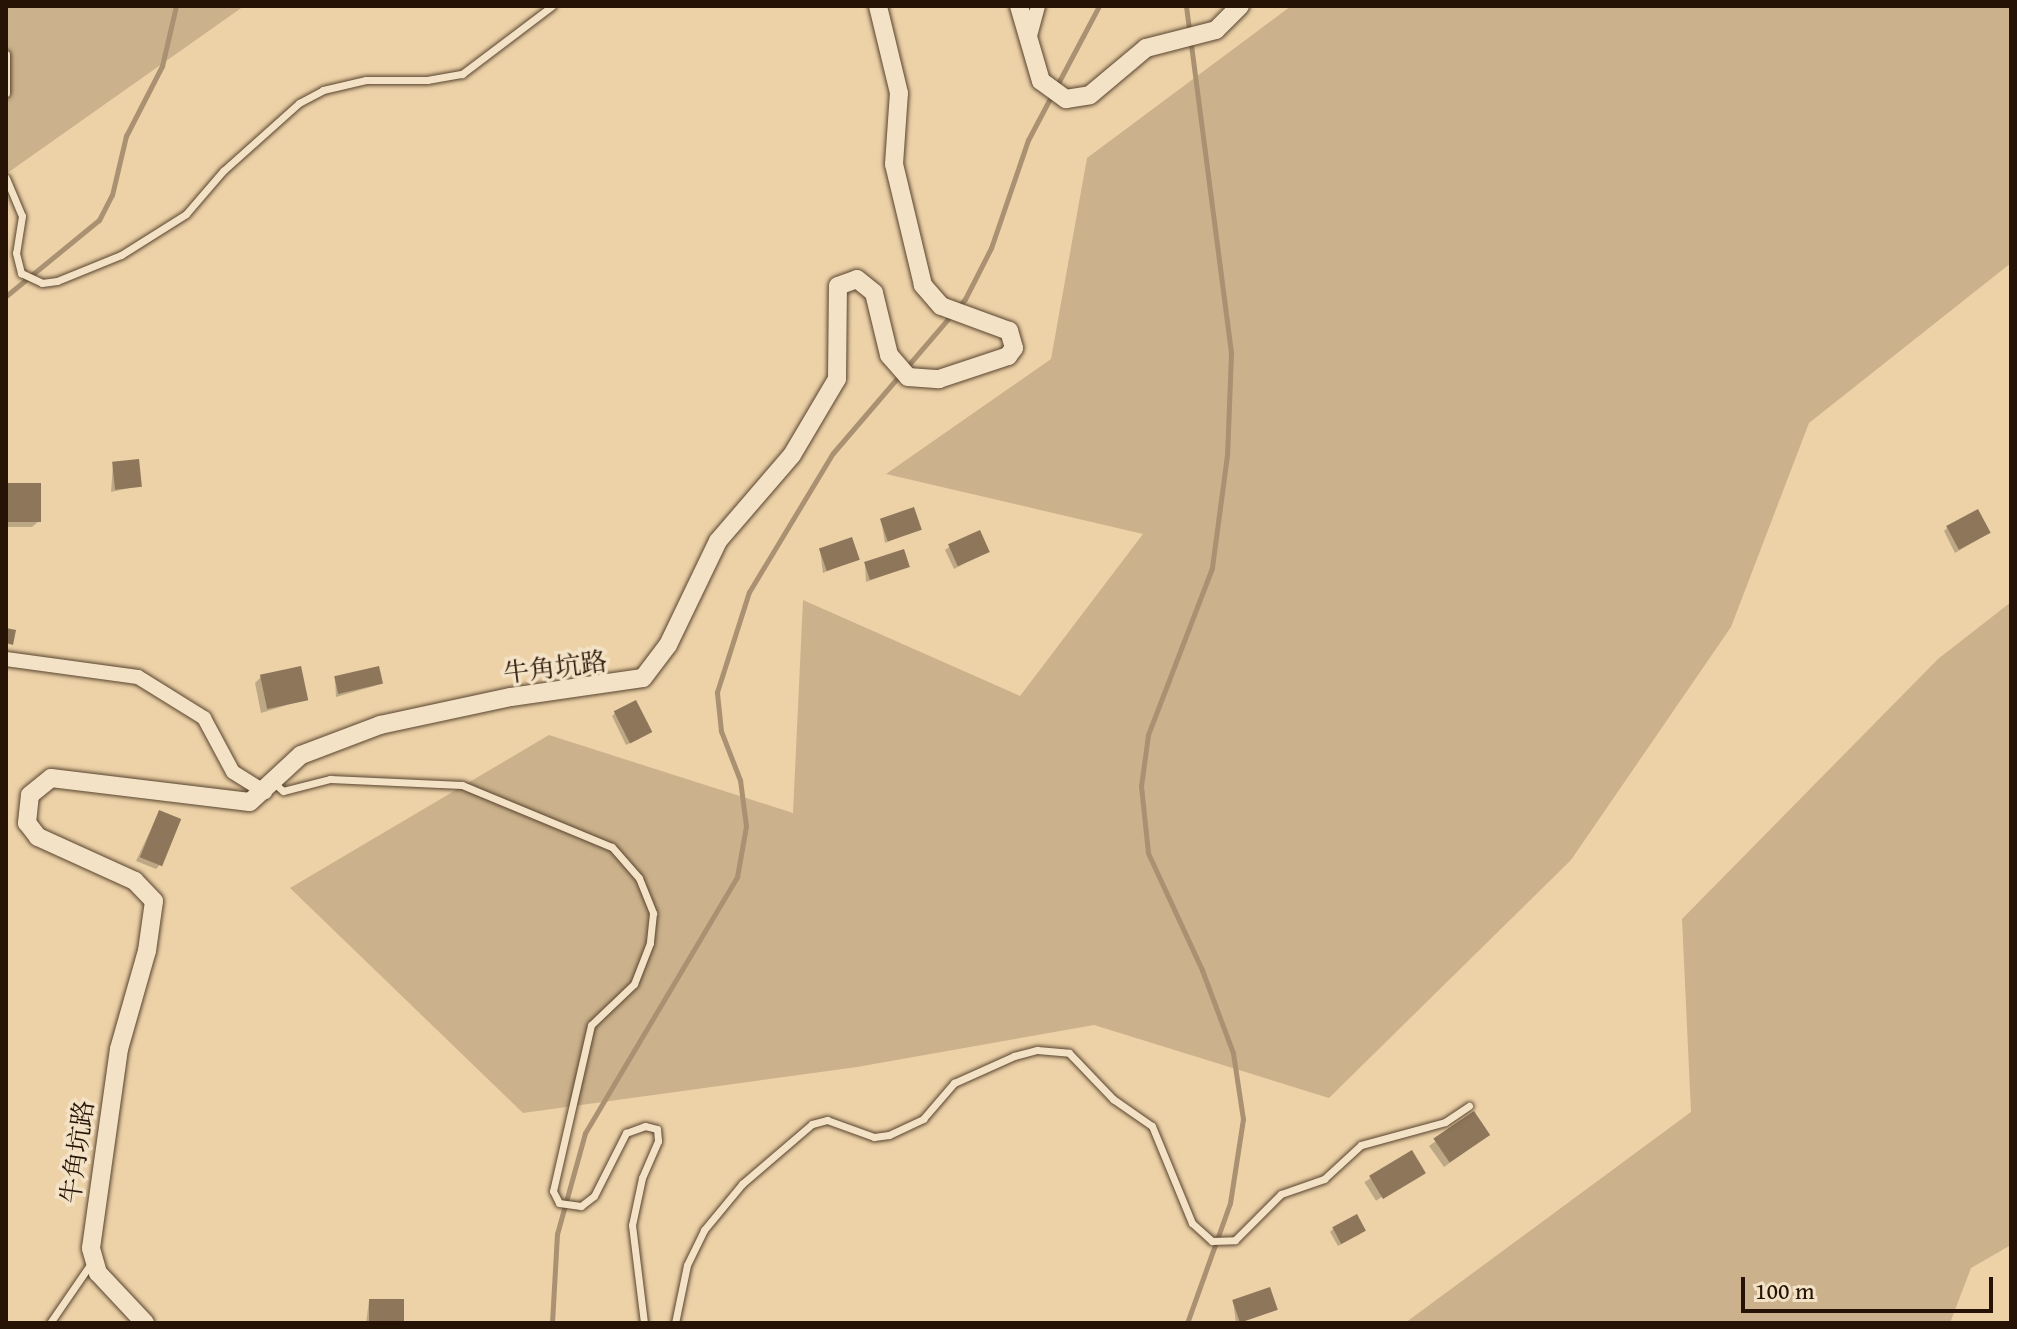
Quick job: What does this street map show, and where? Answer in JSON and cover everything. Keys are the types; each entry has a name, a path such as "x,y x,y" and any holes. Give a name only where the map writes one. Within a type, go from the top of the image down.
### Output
{"street":[{"name":"牛角坑路","path":"92,1262 114,1078 155,917 154,901 135,881 38,837 27,823 30,795 51,778 92,780 237,803 268,785 301,755 380,725 511,697 643,678 668,645 718,541 792,455 837,379 841,348 834,296 847,281 866,283 874,293 889,355 908,377 939,379 1008,356 1014,348 1009,331 941,306 923,285 894,164 899,93 878,6"},
{"path":"1019,6 1047,89 1078,99 1102,87 1146,48 1216,30 1240,6"},
{"path":"1030,36 1038,6"},
{"path":"6,659 138,677 204,718 233,772 268,785"},
{"path":"92,1262 145,1323"}],"lane":[{"path":"6,178 22,216 16,262 29,279 57,281 121,255 186,214 223,171 299,103 323,90 366,80 427,80 462,74 552,6"},
{"path":"6,54 6,93"},
{"path":"268,785 283,791 341,779 462,785 612,847 639,878 653,913 650,943 634,984 591,1025 553,1191 559,1203 581,1206 594,1196 626,1133 645,1126 657,1129 658,1141 642,1178 632,1225 644,1323"},
{"path":"675,1323 687,1265 704,1230 742,1184 812,1124 827,1120 874,1137 889,1135 923,1119 954,1083 1014,1056 1037,1050 1069,1053 1113,1099 1152,1126 1192,1223 1212,1241 1235,1240 1281,1194 1324,1179 1361,1145 1435,1125 1469,1106"},
{"path":"50,1323 92,1262"}],"shaded area":[{"path":"6,6 244,6 6,174"},
{"path":"1291,6 2011,6 2011,263 1809,423 1731,627 1571,860 1329,1098 1094,1025 857,1067 523,1113 290,888 549,735 793,813 803,600 1020,696 1143,534 886,474 1051,359 1087,158"},
{"path":"2011,602 2011,1245 1971,1268 1950,1323 1405,1323 1691,1112 1682,919 1938,659"}],"building":[{"path":"139,459 142,487 115,490 112,462"},
{"path":"7,483 41,483 41,522 7,522"},
{"path":"914,507 922,530 888,541 880,519"},
{"path":"1978,509 1991,533 1959,550 1946,526"},
{"path":"980,530 990,552 958,566 948,544"},
{"path":"852,537 860,560 827,571 819,548"},
{"path":"904,549 910,567 870,580 864,562"},
{"path":"6,628 16,630 13,645 6,643"},
{"path":"301,666 308,700 267,709 260,675"},
{"path":"379,666 383,684 338,694 334,676"},
{"path":"636,700 652,732 630,743 614,711"},
{"path":"159,810 181,819 162,866 140,857"},
{"path":"1474,1111 1490,1135 1450,1162 1433,1138"},
{"path":"1412,1150 1426,1173 1383,1199 1369,1176"},
{"path":"1357,1214 1366,1231 1341,1244 1332,1227"},
{"path":"1270,1287 1278,1310 1240,1323 1232,1300"},
{"path":"369,1299 404,1299 404,1323 369,1323"}],"waterway":[{"path":"6,296 99,220 112,195 126,136 162,66 176,6"},
{"path":"552,1323 557,1234 585,1133 737,877 746,826 740,780 721,731 717,692 749,592 833,453 965,299 991,248 1028,140 1099,6"},
{"path":"1186,6 1231,353 1227,455 1212,568 1148,735 1141,786 1148,853 1202,970 1233,1053 1243,1119 1230,1203 1187,1323"}]}
